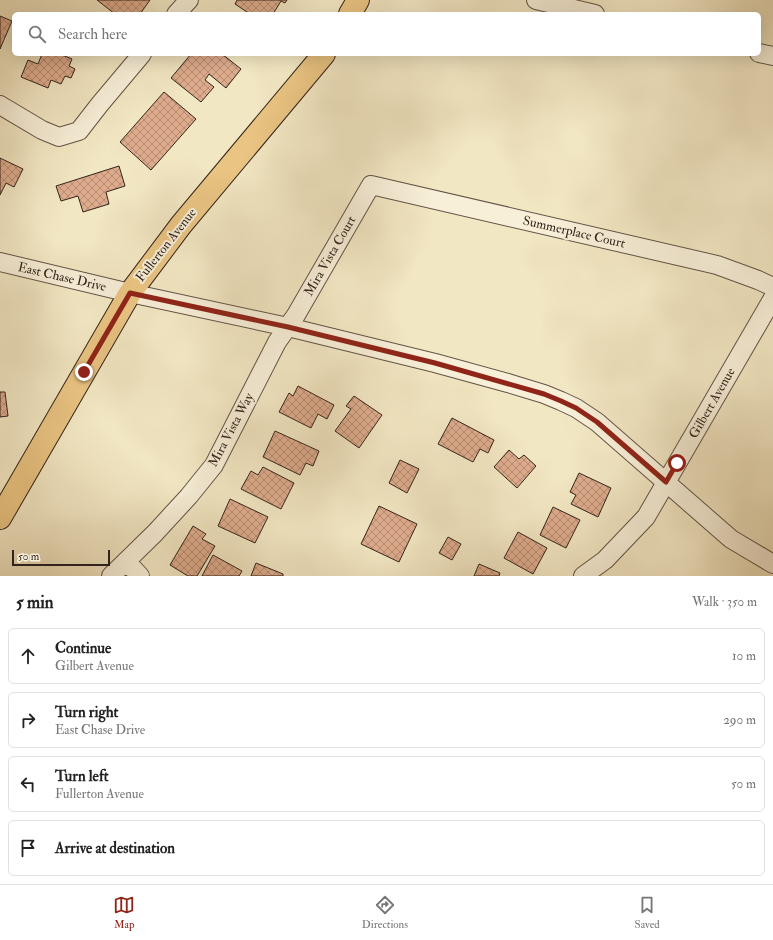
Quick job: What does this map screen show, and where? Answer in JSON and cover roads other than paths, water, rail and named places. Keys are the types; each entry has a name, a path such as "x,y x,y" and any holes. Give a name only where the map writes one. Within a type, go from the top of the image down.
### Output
{"main road":[{"path":"351,12 358,0"},
{"name":"Fullerton Avenue","path":"0,518 130,293 181,225 322,56"}],"street":[{"path":"178,12 189,0"},
{"path":"536,0 587,12"},
{"path":"761,53 773,56"},
{"path":"0,105 42,130 60,137 79,132 100,104 140,56"},
{"name":"Summerplace Court","path":"371,185 717,265 773,287"},
{"name":"Mira Vista Court","path":"288,327 371,185"},
{"name":"East Chase Drive","path":"0,262 130,293 288,327 435,363 544,394 576,408 597,422 731,539 773,564"},
{"name":"Gilbert Avenue","path":"583,576 605,560 646,517 773,298"},
{"name":"Mira Vista Way","path":"111,576 189,496 214,465 277,342 288,327"},
{"path":"126,561 140,576"}]}
